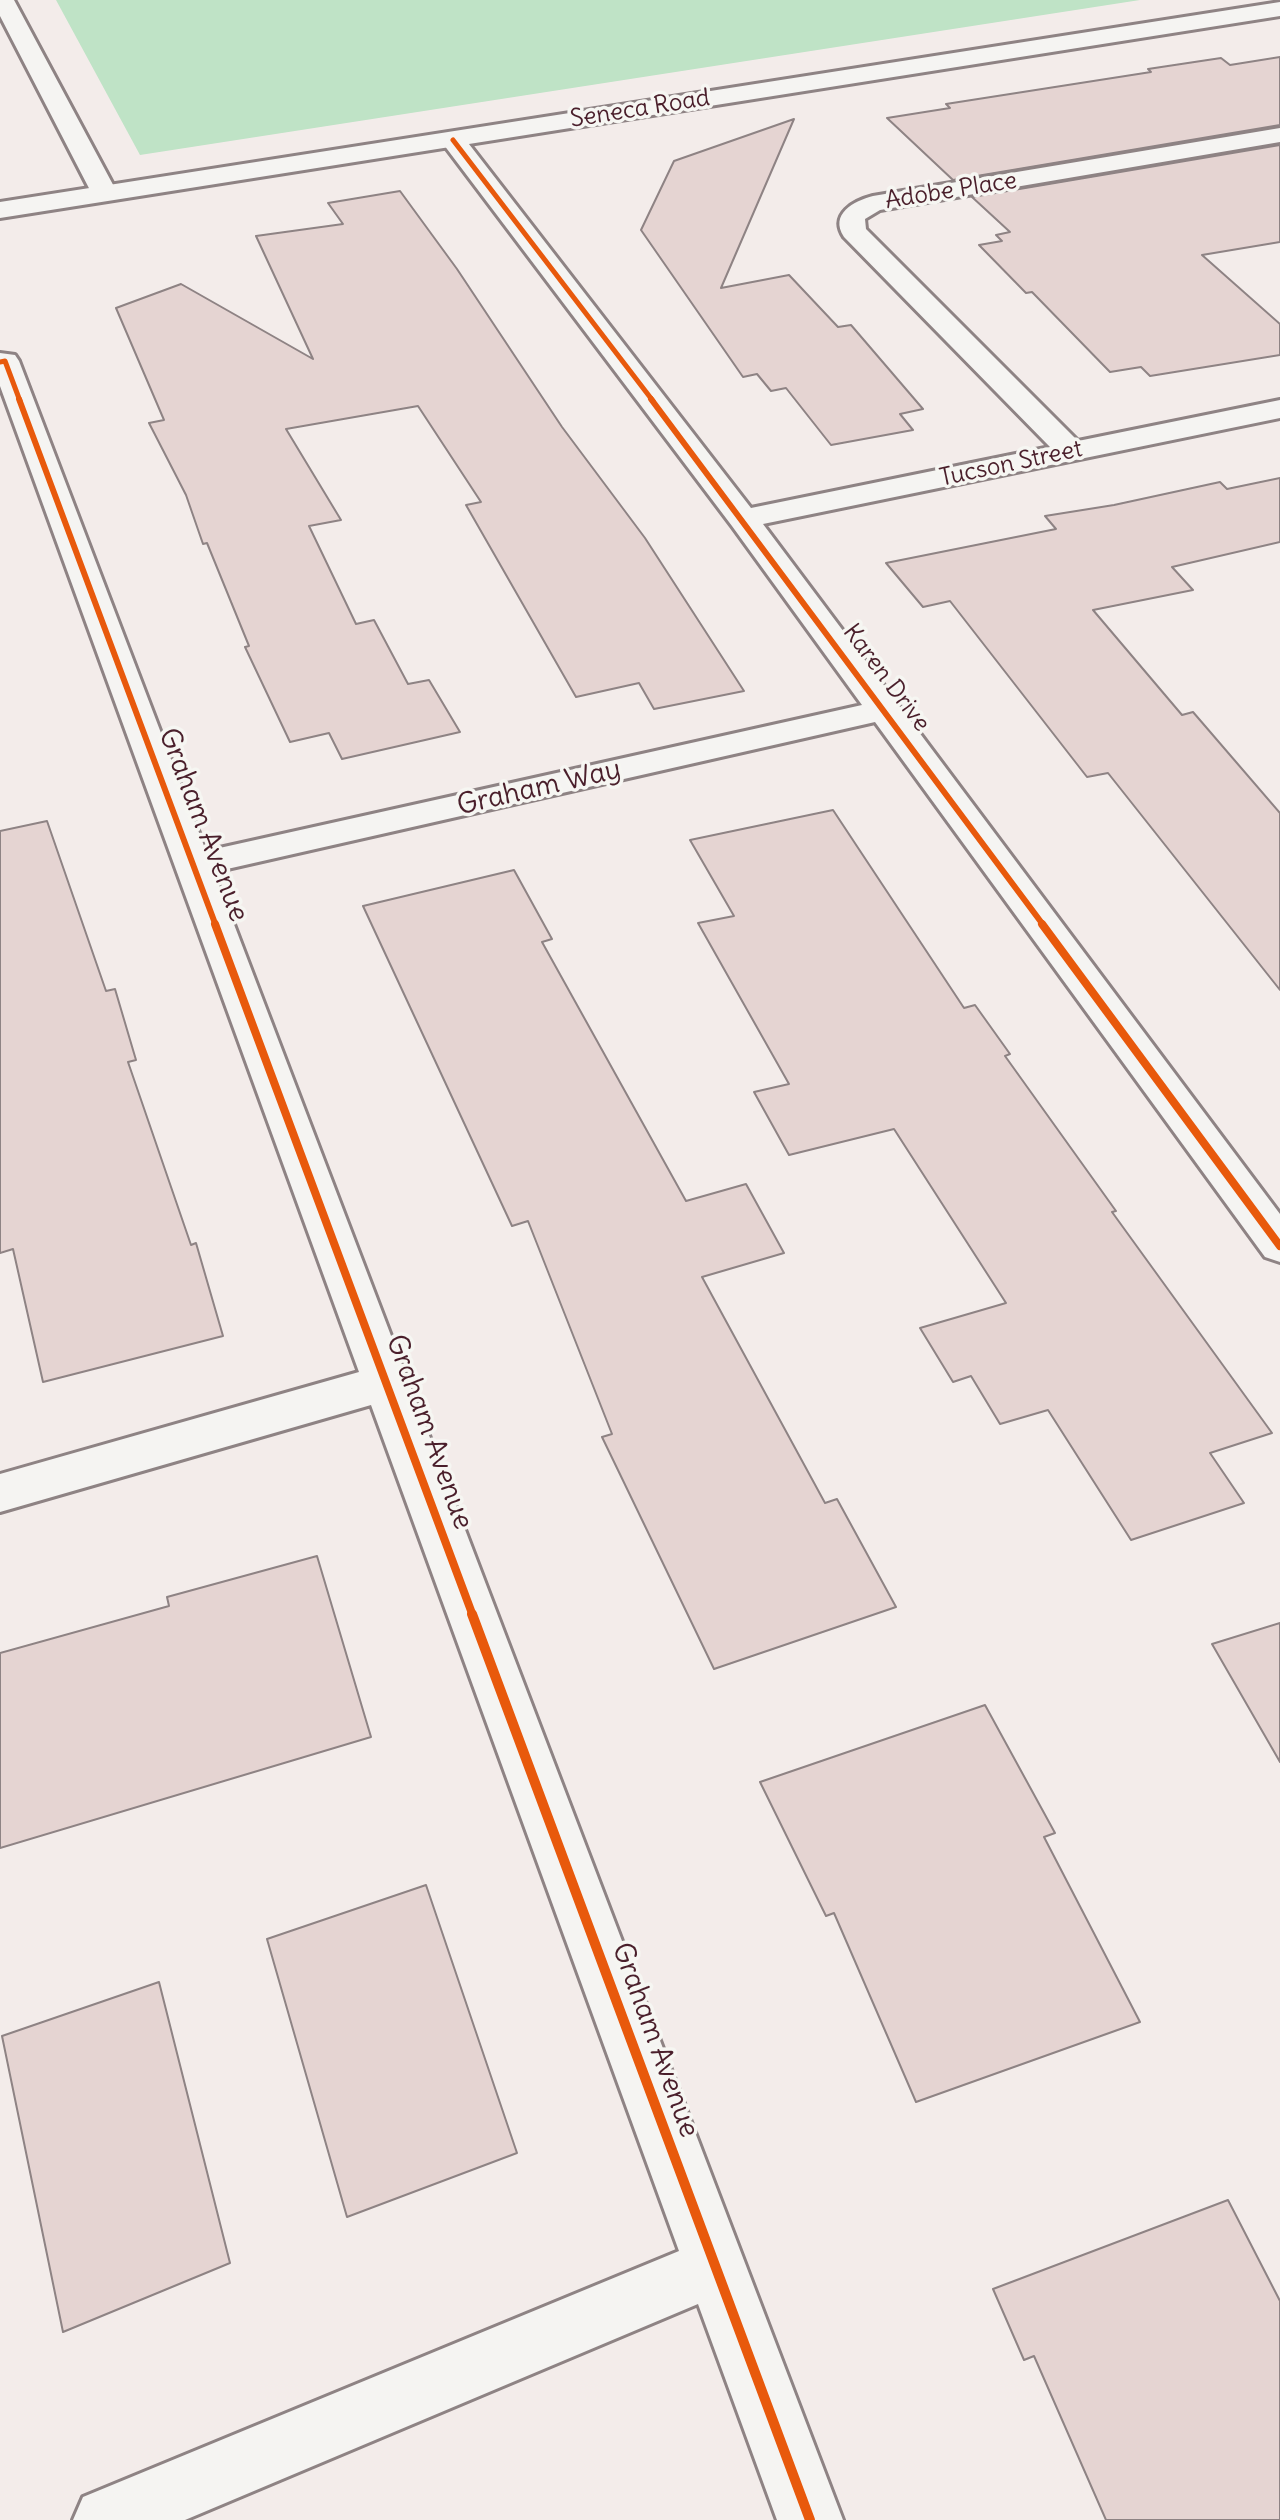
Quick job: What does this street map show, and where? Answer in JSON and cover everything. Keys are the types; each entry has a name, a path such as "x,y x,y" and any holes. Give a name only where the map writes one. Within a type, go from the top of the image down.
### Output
{"street":[{"path":"3,0 105,194"},
{"name":"Seneca Road","path":"0,210 1280,9"},
{"name":"Adobe Place","path":"1072,452 853,231 852,216 873,204 1280,135"},
{"name":"Karen Drive","path":"453,140 743,519 1280,1246"},
{"name":"Graham Avenue","path":"2,361 194,865 810,2520"},
{"name":"Tucson Street","path":"743,519 1280,409"},
{"name":"Graham Way","path":"194,865 884,710"},
{"path":"0,1493 387,1382"},
{"path":"106,2520 716,2266"}],"green space":[{"path":"56,0 1140,0 140,155"}],"building":[{"path":"1280,57 1280,125 953,180 887,118 950,108 946,104 1151,72 1148,69 1221,58 1230,65"},
{"path":"794,119 721,288 789,275 838,327 851,325 923,409 900,414 913,430 831,445 786,388 771,391 757,374 743,377 641,230 674,161"},
{"path":"1280,145 1280,242 1202,255 1280,324 1280,355 1150,376 1141,367 1110,372 1032,292 1026,293 979,245 1002,241 996,235 1010,232 972,197"},
{"path":"400,191 457,269 562,427 645,538 744,691 654,709 639,683 576,697 466,505 481,502 418,406 286,429 341,520 309,526 356,624 374,620 408,684 429,680 460,732 342,759 329,733 290,742 245,647 249,646 207,543 203,544 186,495 149,423 164,420 116,308 181,284 313,359 256,236 343,224 328,203"},
{"path":"1280,478 1280,542 1172,567 1193,590 1093,610 1182,715 1193,712 1280,813 1280,990 1108,773 1087,777 950,601 923,607 886,563 1056,529 1045,516 1220,482 1227,489"},
{"path":"833,810 964,1008 975,1005 1010,1054 1005,1056 1116,1211 1112,1212 1272,1433 1210,1453 1244,1503 1131,1540 1048,1410 1000,1424 971,1376 953,1382 920,1328 1006,1303 894,1129 789,1155 754,1092 789,1084 698,923 734,916 690,840"},
{"path":"47,821 106,991 115,989 136,1060 128,1062 191,1245 196,1243 223,1336 43,1382 13,1249 0,1253 0,831"},
{"path":"514,870 552,939 542,942 686,1201 746,1184 784,1253 702,1277 825,1503 837,1499 896,1607 714,1669 602,1437 612,1434 528,1221 512,1226 363,906"},
{"path":"317,1556 371,1737 0,1848 0,1653 169,1606 167,1597"},
{"path":"1280,1623 1280,1762 1212,1644"},
{"path":"985,1705 1055,1833 1044,1837 1140,2022 916,2102 834,1913 826,1916 760,1782"},
{"path":"426,1885 517,2153 347,2217 267,1939"},
{"path":"159,1982 230,2263 63,2332 2,2036"},
{"path":"1228,2200 1280,2301 1280,2520 1106,2520 1034,2356 1024,2360 993,2289"}],"cycle path":[{"path":"453,140 743,519 1280,1246"},
{"path":"0,362 5,361 810,2520"}]}
